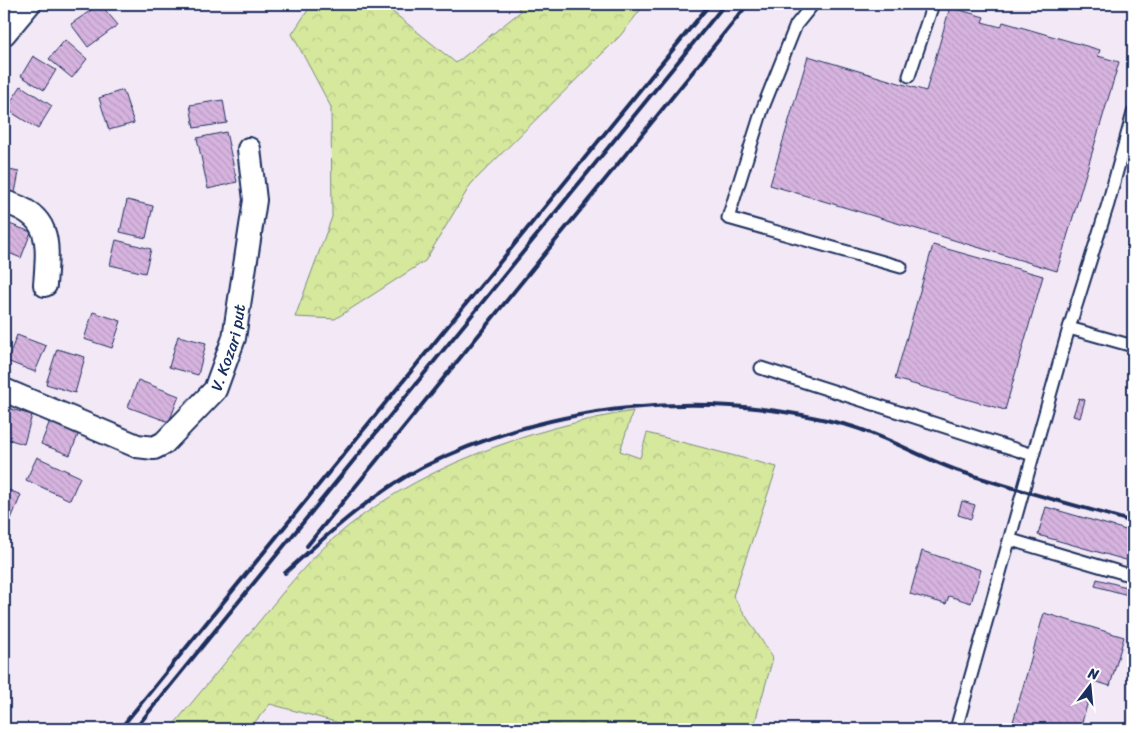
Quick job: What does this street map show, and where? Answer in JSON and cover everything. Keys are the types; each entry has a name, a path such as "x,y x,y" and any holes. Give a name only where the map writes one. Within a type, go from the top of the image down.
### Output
{"street":[{"path":"4,33 29,4"},
{"name":"V. Kozari put","path":"4,390 137,446 154,448 164,443 215,390 234,338 255,200 249,149"},
{"path":"4,202 30,214 46,233 48,244 45,285"}],"lane":[{"path":"813,4 796,25 762,110 728,218 901,267"},
{"path":"909,76 933,4"},
{"path":"956,729 1068,328 1108,204 1133,113"},
{"path":"1068,328 1133,346"},
{"path":"761,368 1033,455"},
{"path":"1010,540 1133,576"}],"green space":[{"path":"312,4 377,4 389,9 456,63 520,12 517,4 645,4 620,36 471,184 425,261 335,319 295,317 332,217 331,107 292,34"},
{"path":"633,411 620,451 640,458 647,433 777,467 733,596 773,658 753,729 361,729 270,704 249,729 170,729 284,591 322,549 364,514 435,472 474,455 553,428"}],"building":[{"path":"100,4 118,25 88,47 71,24"},
{"path":"950,7 984,17 982,22 1001,27 1003,22 1100,50 1098,56 1119,62 1057,271 770,185 808,56 926,91"},
{"path":"65,40 87,59 72,78 49,59"},
{"path":"33,56 56,70 44,90 21,76"},
{"path":"21,86 52,106 38,129 6,109"},
{"path":"123,90 134,123 109,130 99,98"},
{"path":"223,100 227,123 194,128 190,105"},
{"path":"226,132 237,182 208,189 197,138"},
{"path":"4,169 19,172 15,193 4,191"},
{"path":"127,200 153,206 146,238 120,232"},
{"path":"4,222 31,232 21,258 4,251"},
{"path":"116,240 151,249 145,273 110,265"},
{"path":"933,245 1043,276 1005,410 895,379"},
{"path":"93,312 121,321 112,348 84,339"},
{"path":"17,335 46,346 35,372 7,361"},
{"path":"178,336 206,343 198,375 169,367"},
{"path":"57,349 85,357 75,393 46,384"},
{"path":"138,380 179,396 169,422 128,407"},
{"path":"1079,398 1085,400 1080,418 1073,416"},
{"path":"4,407 32,415 24,444 4,438"},
{"path":"51,418 80,430 70,455 41,444"},
{"path":"37,457 80,477 70,500 26,480"},
{"path":"4,488 21,495 11,519 4,516"},
{"path":"962,501 975,505 971,519 958,515"},
{"path":"1046,507 1133,532 1133,562 1038,535"},
{"path":"922,551 981,570 971,603 949,596 946,604 910,594"},
{"path":"1097,579 1130,588 1128,595 1095,586"},
{"path":"1044,613 1124,637 1110,686 1094,681 1080,729 1011,729"}],"railway":[{"path":"120,729 710,4"},
{"path":"135,729 725,4"},
{"path":"307,546 748,4"},
{"path":"285,573 334,529 368,502 423,467 473,445 524,428 577,415 631,408 686,405 740,407 794,414 847,425 876,435 962,472 1133,522"}]}
